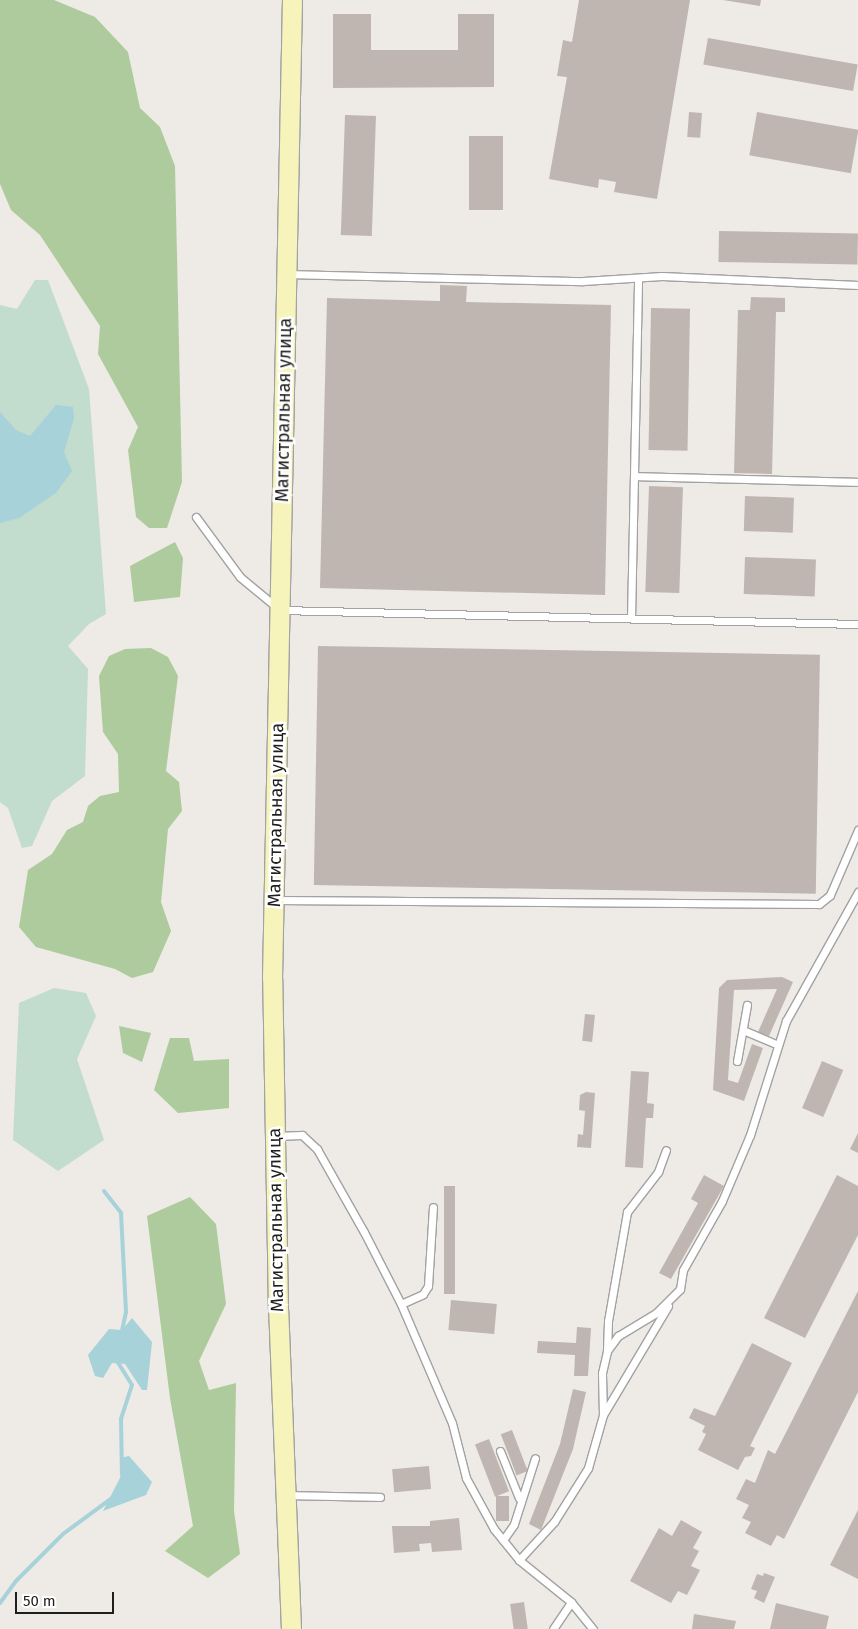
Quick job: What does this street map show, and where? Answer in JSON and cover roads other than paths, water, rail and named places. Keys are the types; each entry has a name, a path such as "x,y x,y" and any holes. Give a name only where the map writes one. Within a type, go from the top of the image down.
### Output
{"main road":[{"name":"Магистральная улица","path":"291,1629 284,1495 274,1136 274,900 285,274 292,0"}],"lane":[{"path":"285,274 583,281 638,278 858,285"},
{"path":"631,618 638,278"},
{"path":"634,476 858,482"},
{"path":"196,517 240,577 280,610 858,624"},
{"path":"274,900 818,904 830,896 858,830"},
{"path":"520,1560 554,1522 588,1468 603,1415 670,1302 680,1289 683,1270 722,1201 750,1135 778,1045 810,973 858,892"},
{"path":"737,1060 747,1005"},
{"path":"743,1030 778,1045"},
{"path":"274,1136 302,1136 317,1149 401,1304 452,1423 466,1478 504,1540 520,1560 571,1602 593,1629"},
{"path":"603,1415 602,1374 607,1351 609,1314 626,1212 658,1172 666,1150"},
{"path":"401,1304 423,1294 428,1286 433,1207"},
{"path":"607,1351 618,1336 670,1302"},
{"path":"500,1451 519,1498"},
{"path":"504,1540 514,1524 519,1498 532,1474 535,1458"},
{"path":"284,1495 380,1497"},
{"path":"553,1629 571,1602"}],"water":[{"path":"56,405 73,407 74,418 64,452 72,471 56,493 19,518 0,523 0,412 16,430 30,436"},
{"path":"132,1318 152,1342 147,1390 142,1390 125,1364 112,1363 103,1378 95,1376 88,1355 109,1329 122,1330"},
{"path":"129,1456 152,1482 146,1495 103,1511 122,1474 120,1458"}],"waterway":[{"path":"104,1191 121,1213 126,1312 121,1335"},
{"path":"117,1361 132,1385 121,1419 122,1475"},
{"path":"0,1603 16,1581 63,1534 112,1498"}]}
